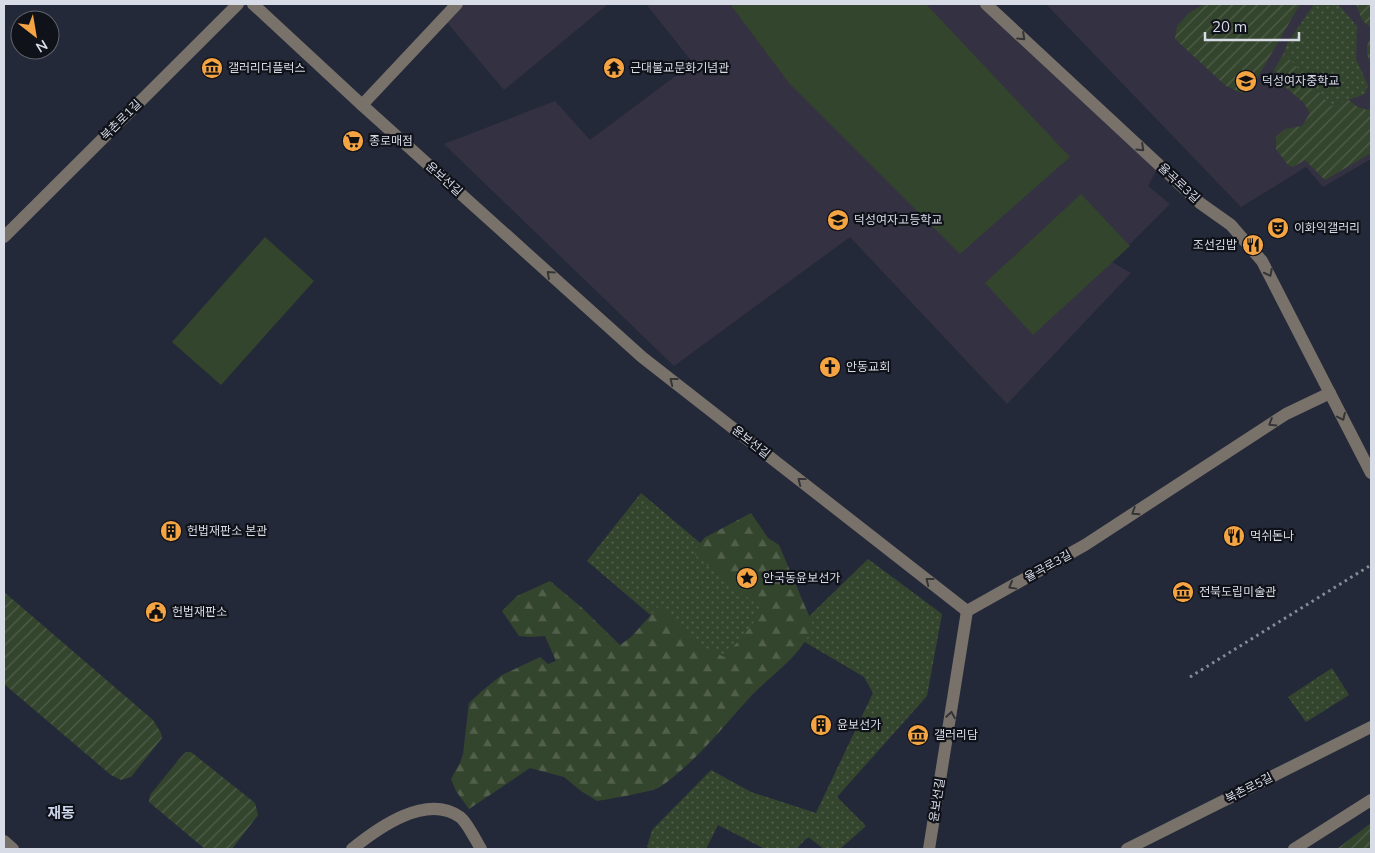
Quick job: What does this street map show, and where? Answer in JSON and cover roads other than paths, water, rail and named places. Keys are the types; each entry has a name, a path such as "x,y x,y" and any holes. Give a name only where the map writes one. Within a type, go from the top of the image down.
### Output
{"street":[{"name":"북촌로1길","path":"4,237 238,4"},
{"name":"윤보선길","path":"253,4 362,105 642,357 967,611 930,849"},
{"path":"362,105 458,4"},
{"name":"율곡로3길","path":"986,4 1200,202 1232,225 1262,261 1371,473"},
{"name":"율곡로3길","path":"967,611 1084,545 1286,414 1330,392"},
{"name":"북촌로5길","path":"1127,849 1371,727"},
{"path":"1294,849 1371,800"},
{"path":"352,849 376,830 411,813 435,809 461,818 481,849"},
{"path":"4,841 12,849"}],"place":[{"name":"갤러리더플럭스","path":"212,68"},
{"name":"근대불교문화기념관","path":"614,68"},
{"name":"덕성여자중학교","path":"1246,81"},
{"name":"종로매점","path":"353,141"},
{"name":"덕성여자고등학교","path":"838,220"},
{"name":"이화익갤러리","path":"1278,228"},
{"name":"조선김밥","path":"1253,245"},
{"name":"안동교회","path":"830,367"},
{"name":"헌법재판소 본관","path":"171,531"},
{"name":"먹쉬돈나","path":"1234,536"},
{"name":"안국동윤보선가","path":"747,578"},
{"name":"전북도립미술관","path":"1183,592"},
{"name":"헌법재판소","path":"156,612"},
{"name":"윤보선가","path":"821,725"},
{"name":"갤러리담","path":"918,735"}],"district":[{"name":"재동","path":"61,813"}]}
